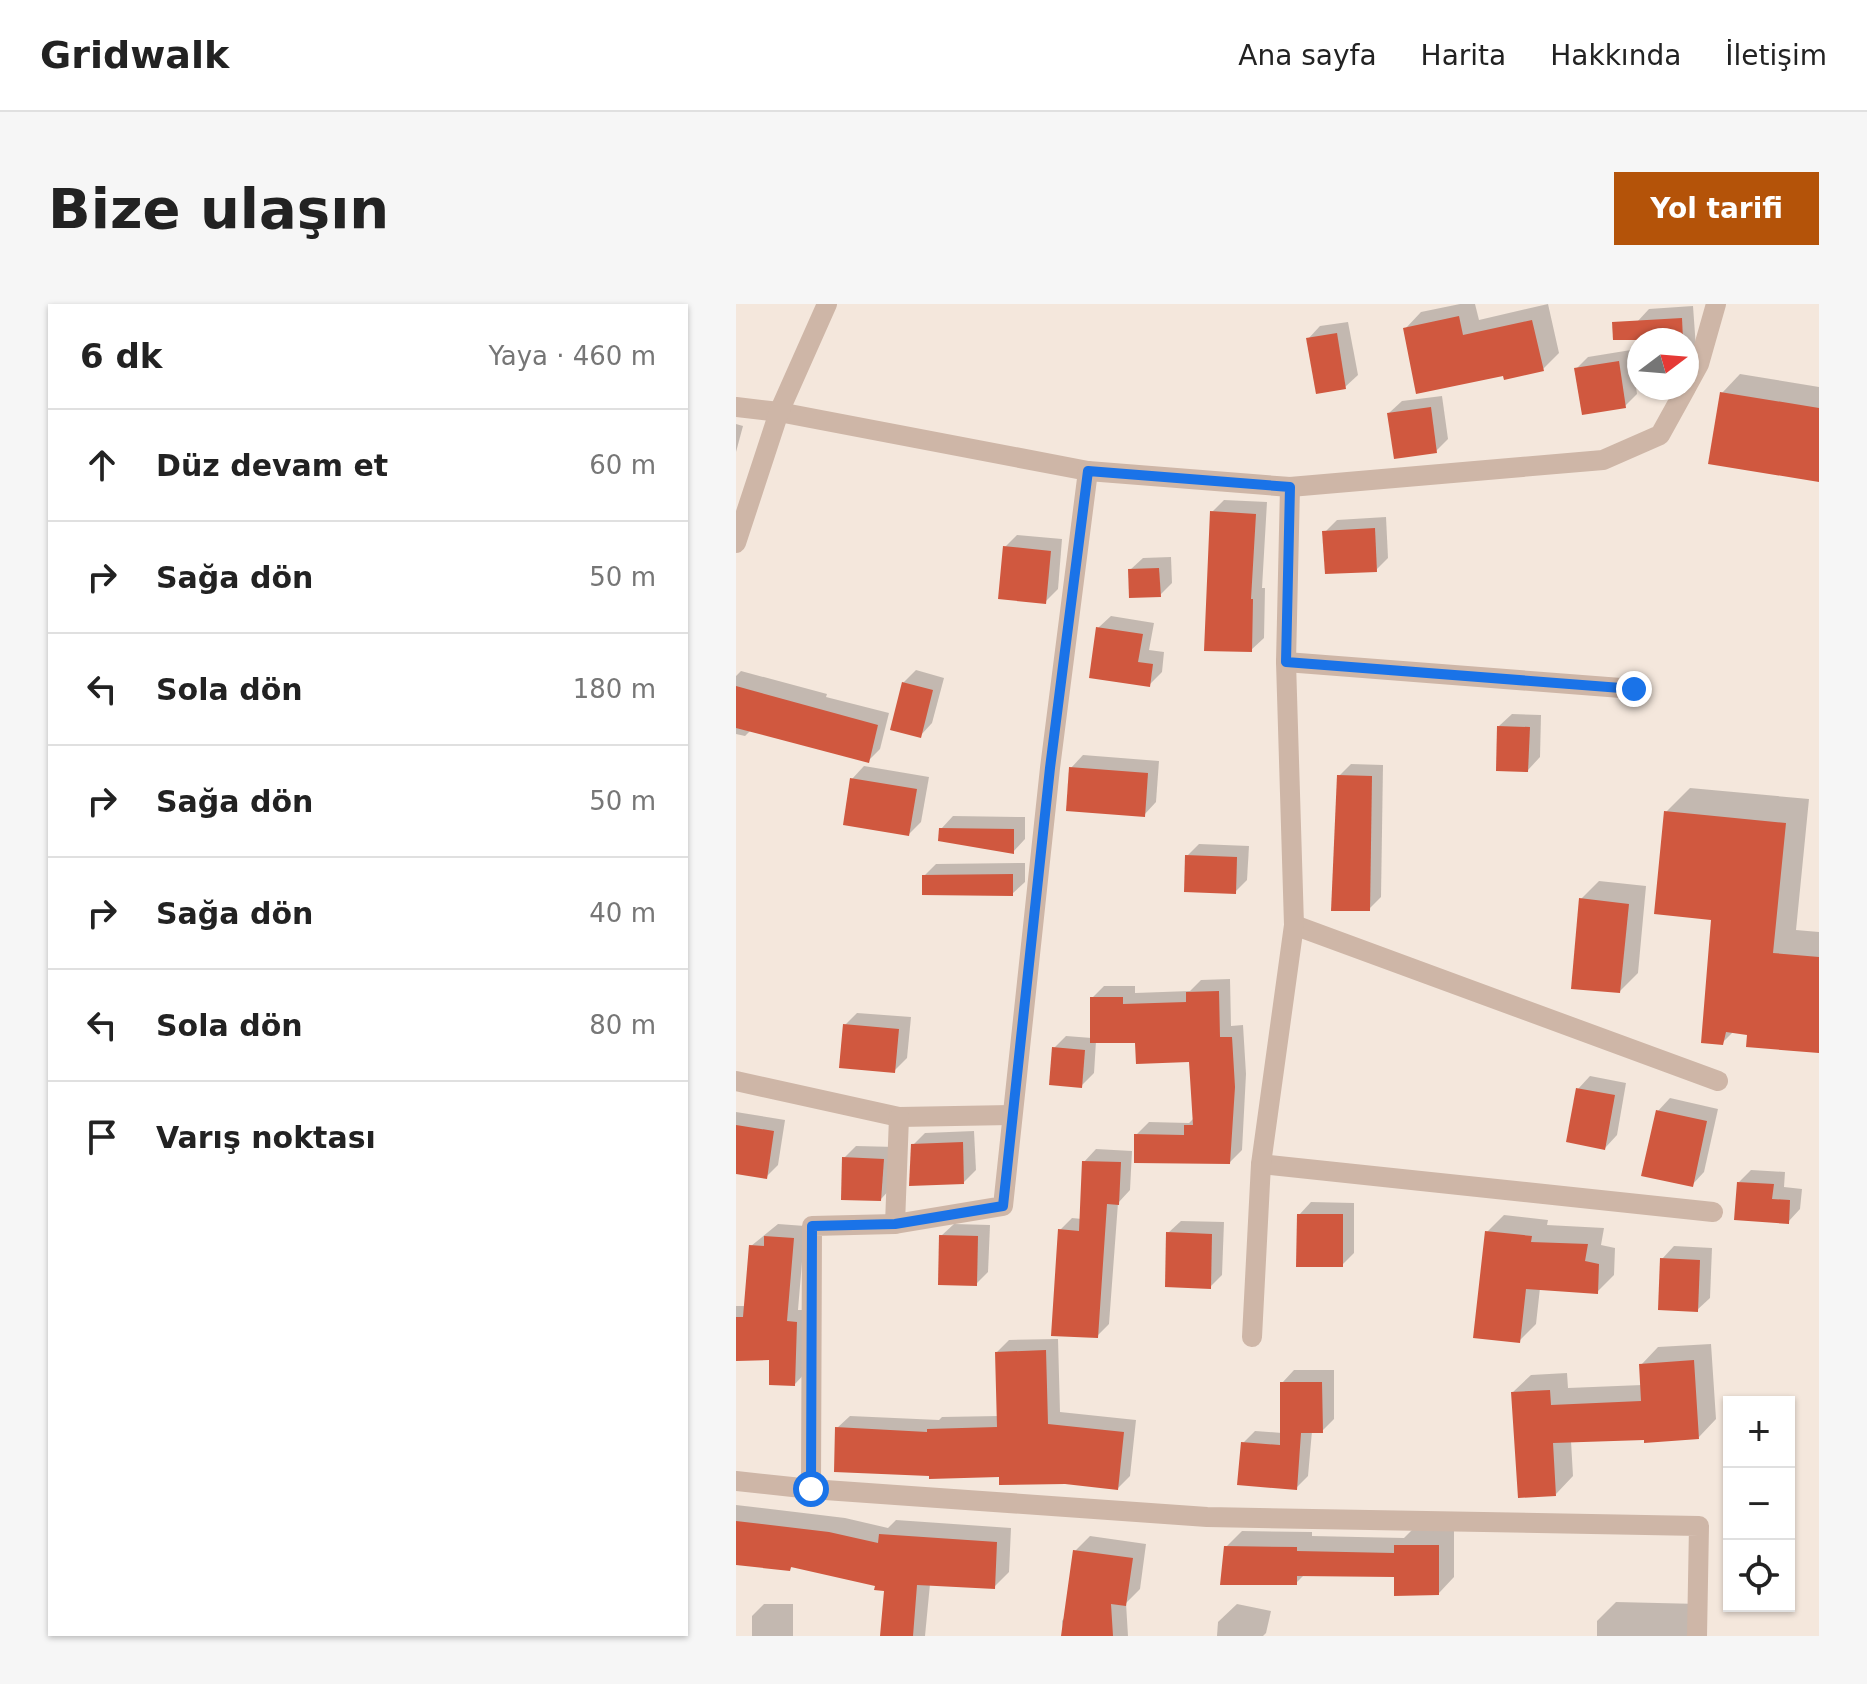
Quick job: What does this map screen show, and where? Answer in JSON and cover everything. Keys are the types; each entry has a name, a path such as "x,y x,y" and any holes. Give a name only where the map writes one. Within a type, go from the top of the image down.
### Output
{"street":[{"path":"736,543 779,412 827,304"},
{"path":"1699,364 1716,304"},
{"path":"736,407 779,412 1088,471 1290,487 1603,460 1660,435 1679,400"},
{"path":"811,1489 812,1226 895,1224 1003,1206 1011,1115 1088,471"},
{"path":"1252,1337 1261,1164 1294,925 1286,662 1290,487"},
{"path":"1286,662 1634,689"},
{"path":"1294,925 1718,1081"},
{"path":"736,1081 899,1117 1011,1115"},
{"path":"895,1224 899,1117"},
{"path":"1261,1164 1713,1212"},
{"path":"736,1481 1207,1517 1699,1526 1697,1636"}],"building":[{"path":"1459,316 1463,335 1532,320 1544,371 1416,394 1403,328"},
{"path":"1682,318 1682,328 1627,328 1627,340 1613,340 1612,322"},
{"path":"1337,333 1346,389 1316,394 1306,338"},
{"path":"1619,361 1626,408 1582,415 1574,368"},
{"path":"1720,392 1819,408 1819,482 1708,464"},
{"path":"1431,407 1437,453 1394,459 1387,413"},
{"path":"1210,511 1256,514 1251,599 1252,652 1204,651"},
{"path":"1375,528 1377,572 1325,574 1322,531"},
{"path":"1003,546 1051,551 1046,604 998,599"},
{"path":"1159,568 1161,597 1129,598 1128,569"},
{"path":"1096,627 1143,634 1138,662 1153,664 1150,687 1089,678"},
{"path":"902,682 933,690 921,738 890,730"},
{"path":"736,686 878,725 869,763 736,728"},
{"path":"1497,726 1530,727 1528,772 1496,771"},
{"path":"1069,767 1148,773 1145,817 1066,811"},
{"path":"1337,775 1372,776 1370,911 1331,911"},
{"path":"850,778 917,789 909,836 843,825"},
{"path":"1664,811 1786,823 1773,953 1819,957 1819,1053 1746,1047 1747,1035 1726,1032 1723,1045 1701,1043 1711,920 1654,914"},
{"path":"939,828 1014,829 1014,854 938,841"},
{"path":"1185,855 1237,857 1236,894 1184,892"},
{"path":"1013,874 1013,896 922,895 922,875"},
{"path":"1579,898 1629,904 1620,993 1571,989"},
{"path":"1219,991 1220,1037 1232,1037 1235,1087 1230,1164 1134,1163 1134,1134 1184,1135 1184,1125 1193,1125 1189,1062 1136,1064 1135,1043 1090,1043 1090,997 1123,997 1123,1004 1186,1002 1186,992"},
{"path":"843,1024 899,1029 895,1073 839,1068"},
{"path":"1052,1047 1085,1050 1082,1088 1049,1085"},
{"path":"1576,1088 1615,1095 1605,1150 1566,1142"},
{"path":"1656,1110 1707,1121 1693,1187 1641,1176"},
{"path":"736,1125 774,1131 767,1179 736,1174"},
{"path":"963,1142 964,1184 909,1186 911,1144"},
{"path":"842,1157 884,1159 881,1201 841,1200"},
{"path":"1082,1161 1121,1162 1119,1205 1107,1204 1098,1338 1051,1336 1058,1229 1079,1231"},
{"path":"1737,1182 1774,1184 1772,1199 1790,1200 1789,1224 1734,1220"},
{"path":"1297,1214 1343,1214 1343,1267 1296,1267"},
{"path":"1485,1231 1532,1236 1531,1242 1588,1244 1585,1261 1599,1264 1598,1294 1526,1289 1520,1343 1473,1338"},
{"path":"1166,1232 1212,1234 1211,1289 1165,1287"},
{"path":"939,1235 978,1236 977,1286 938,1285"},
{"path":"764,1236 794,1238 787,1321 797,1322 795,1386 769,1385 769,1360 736,1361 736,1317 743,1317 749,1245 764,1246"},
{"path":"1660,1258 1700,1260 1698,1312 1658,1310"},
{"path":"1046,1350 1048,1424 1124,1432 1118,1490 1065,1484 999,1485 999,1477 929,1479 929,1476 834,1472 835,1427 927,1432 927,1429 997,1427 995,1352"},
{"path":"1694,1360 1699,1439 1644,1443 1644,1440 1553,1443 1556,1496 1518,1498 1511,1392 1550,1390 1551,1405 1641,1401 1639,1364"},
{"path":"1280,1382 1322,1382 1323,1433 1301,1433 1297,1490 1237,1485 1241,1442 1280,1445"},
{"path":"736,1521 829,1532 878,1543 879,1534 997,1542 995,1589 917,1585 913,1636 880,1636 884,1591 874,1590 875,1586 791,1567 790,1571 736,1565"},
{"path":"1394,1545 1439,1545 1439,1595 1394,1596 1394,1577 1297,1576 1297,1585 1220,1585 1224,1546 1394,1553"},
{"path":"1073,1550 1133,1558 1126,1606 1111,1604 1113,1636 1061,1636"}],"route":[{"path":"811,1489 812,1226 895,1224 1003,1206 1050,768 1088,471 1290,487 1286,662 1634,689"}]}
